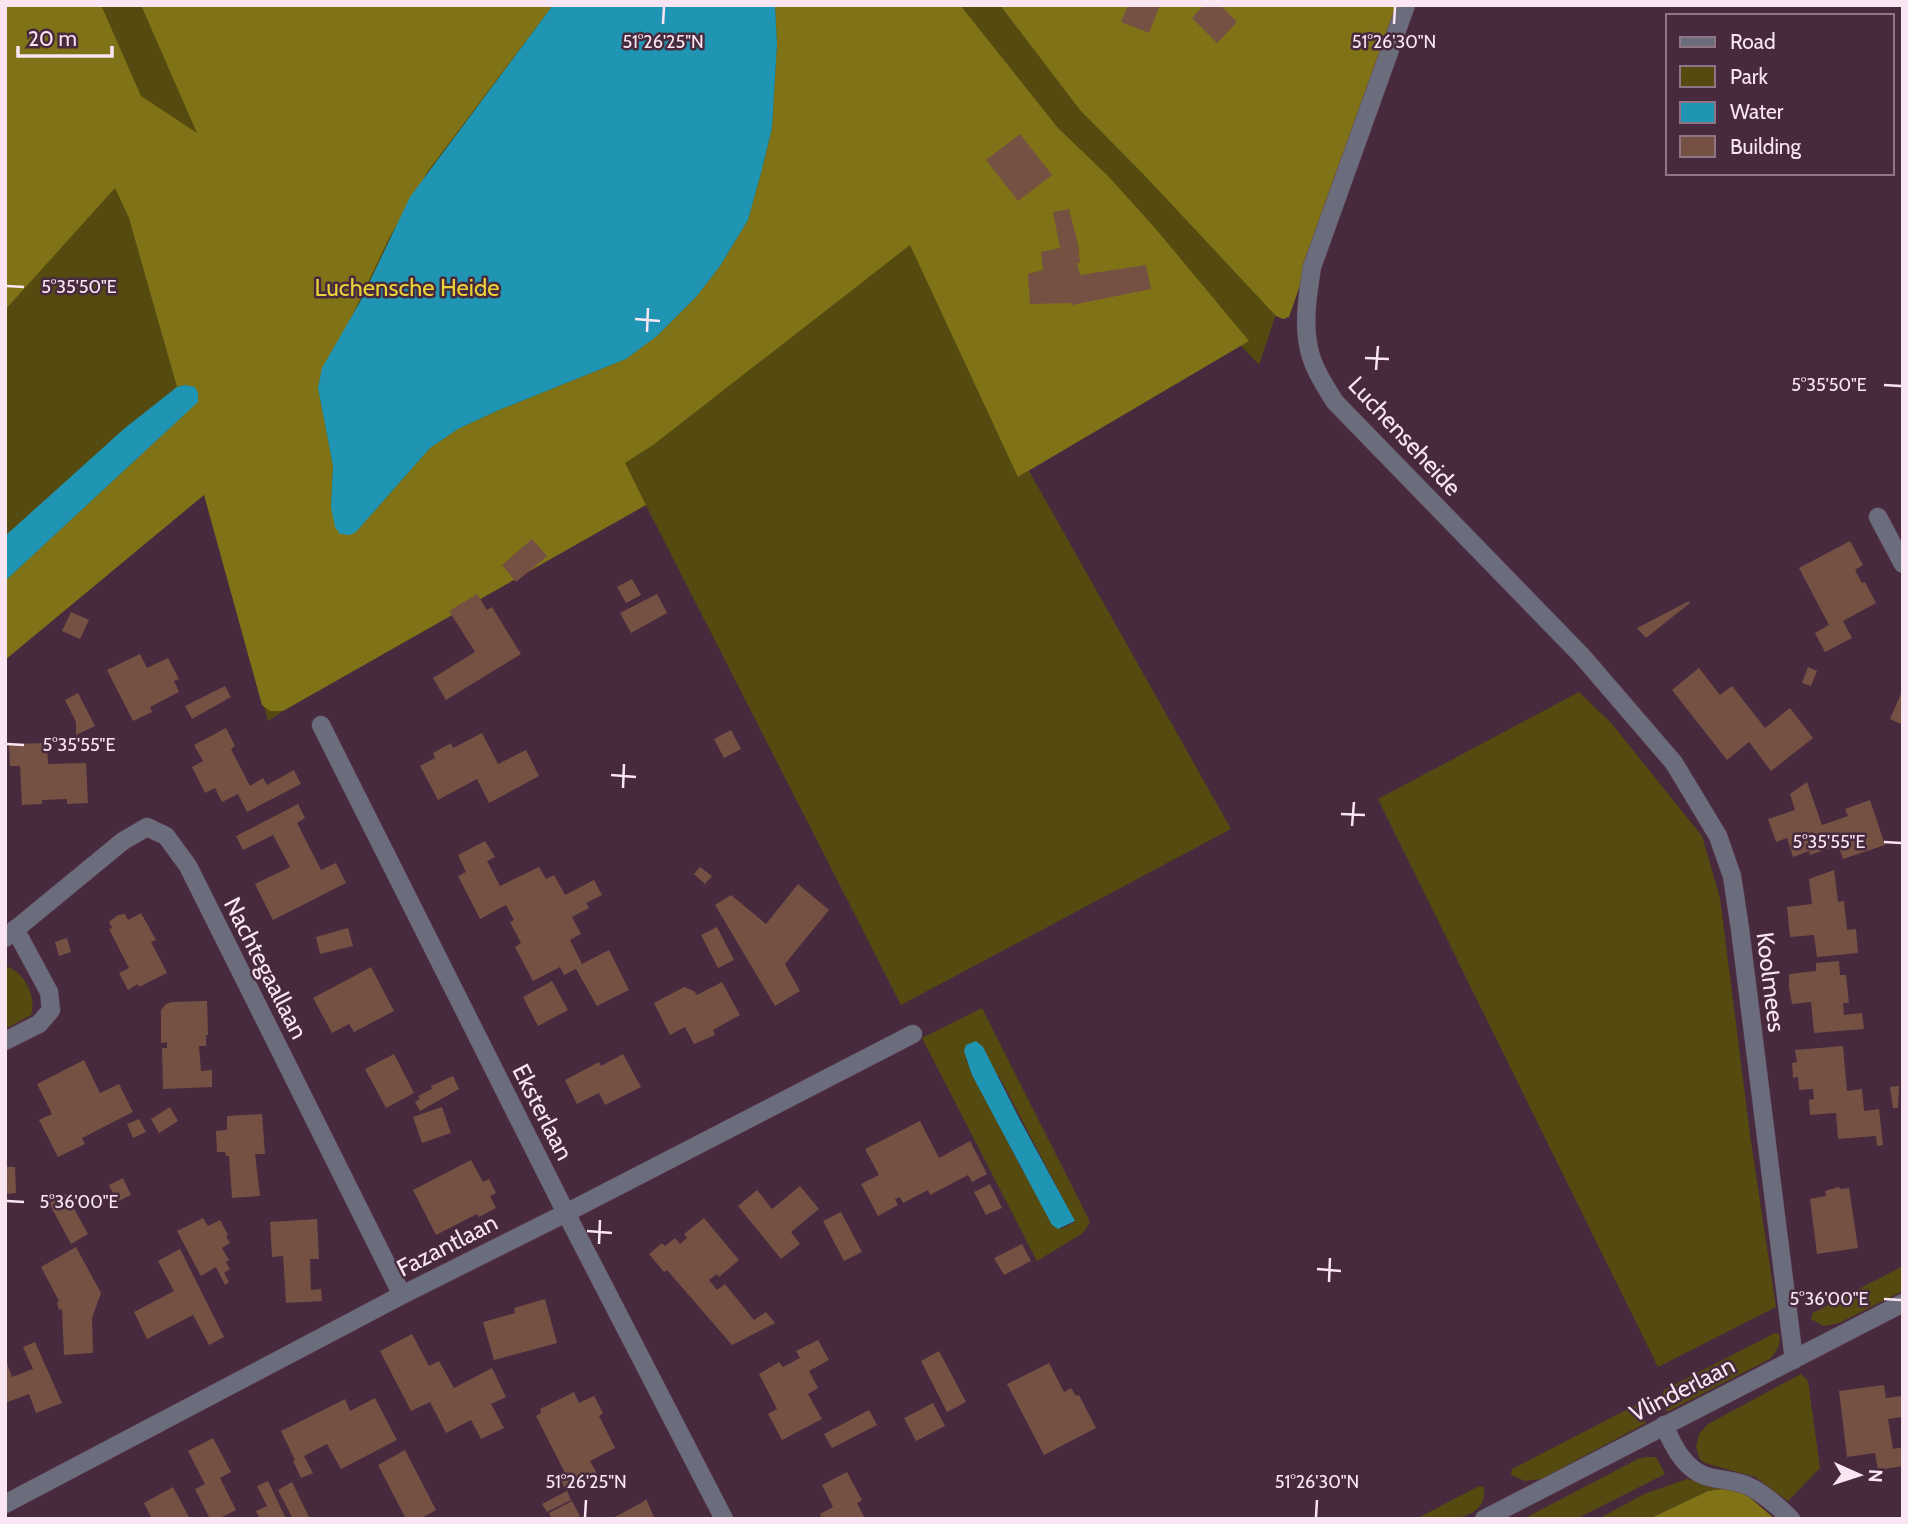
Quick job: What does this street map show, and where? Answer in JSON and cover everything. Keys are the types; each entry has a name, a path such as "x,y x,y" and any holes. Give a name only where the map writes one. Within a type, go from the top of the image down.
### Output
{"street":[{"name":"Luchenseheide","path":"1406,5 1312,267 1307,302 1308,348 1318,374 1335,402 1582,656"},
{"path":"1878,517 1903,564"},
{"name":"Koolmees","path":"1582,656 1674,763 1718,836 1732,876 1794,1360"},
{"name":"Eksterlaan","path":"321,726 566,1213 724,1519"},
{"name":"Nachtegaallaan","path":"5,1041 39,1024 51,1010 49,992 10,933 123,841 147,827 166,836 188,866 402,1295"},
{"name":"Fazantlaan","path":"5,1504 402,1295 913,1034"},
{"name":"Vlinderlaan","path":"1484,1519 1903,1303"},
{"path":"1664,1425 1674,1448 1691,1468 1708,1477 1731,1480 1751,1488 1776,1504 1791,1519"}],"green space":[{"name":"Luchensche Heide","path":"5,5 1388,5 1259,365 1038,127 1018,477 1029,471 1231,829 901,1005 632,478 268,721 208,490 5,656"},
{"path":"1579,692 1612,724 1702,836 1720,898 1751,1142 1776,1307 1658,1367 1378,799"},
{"path":"5,966 18,973 27,985 32,1008 31,1015 5,1029"},
{"path":"982,1008 1090,1222 1083,1233 1037,1261 922,1038","holes":["965,1058 999,1076 1075,1222 1061,1229 1021,1168"]},
{"path":"1903,1266 1903,1291 1839,1323 1824,1326 1811,1319 1813,1313"},
{"path":"1775,1333 1779,1334 1780,1341 1770,1359 1667,1412 1661,1400 1664,1390"},
{"path":"1801,1374 1808,1381 1820,1468 1788,1501 1755,1477 1705,1463 1700,1459 1696,1447 1699,1434 1708,1424"},
{"path":"1636,1405 1646,1423 1541,1479 1525,1481 1511,1475 1512,1469"},
{"path":"1656,1457 1665,1474 1576,1519 1523,1519 1638,1459"},
{"path":"1687,1479 1730,1488 1708,1491 1649,1519 1598,1519 1644,1494"},
{"path":"1479,1486 1484,1487 1483,1499 1479,1508 1471,1513 1450,1519 1416,1519"}],"shaded area":[{"path":"5,5 101,5 141,96 197,133 141,5 553,5 428,171 389,238 318,388 333,466 331,507 356,532 430,448 458,429 499,410 626,359 657,336 697,296 720,266 748,220 761,173 772,128 777,44 775,5 960,5 1058,128 1109,177 1155,228 1249,341 1018,477 910,245 653,445 625,463 646,505 283,711 270,711 262,705 204,495 5,660 5,581 184,415 195,387 177,387 129,218 115,188 5,310"},
{"path":"1000,5 1398,5 1289,317 1283,319 1276,316 1080,110"},
{"path":"1730,1488 1748,1496 1775,1519 1649,1519 1708,1491"}],"water":[{"path":"553,5 775,5 777,44 772,128 748,220 720,266 697,296 657,336 626,359 458,429 430,448 356,532 350,535 340,534 335,527 331,507 333,466 318,388 322,368 360,302 410,197"},
{"path":"177,387 195,387 198,402 5,581 5,536 125,428"},
{"path":"976,1041 983,1047 1075,1221 1058,1229 1052,1225 972,1075 964,1051 966,1045"}],"building":[{"path":"1128,5 1160,5 1149,33 1121,22"},
{"path":"1204,5 1220,5 1237,22 1217,43 1192,18"},
{"path":"1020,134 1052,175 1018,201 986,160"},
{"path":"1069,209 1078,244 1080,263 1077,263 1080,275 1146,265 1151,289 1072,305 1030,304 1028,274 1043,270 1041,252 1060,248 1053,212"},
{"path":"532,539 547,556 516,582 502,565"},
{"path":"1850,541 1863,565 1855,570 1876,603 1843,621 1852,638 1825,652 1815,633 1829,625 1799,568"},
{"path":"632,579 641,595 626,603 617,587"},
{"path":"477,594 487,610 492,607 521,654 446,700 433,678 475,652 449,611"},
{"path":"657,594 667,613 631,633 620,613"},
{"path":"1689,601 1690,603 1646,638 1637,628"},
{"path":"71,612 89,620 80,639 62,631"},
{"path":"140,654 147,668 168,658 179,679 174,681 179,692 150,707 152,712 133,721 107,670"},
{"path":"1808,667 1817,671 1811,686 1802,683"},
{"path":"1699,668 1720,695 1732,686 1765,728 1790,708 1813,738 1771,771 1749,742 1727,760 1672,690"},
{"path":"225,686 231,697 192,719 185,706"},
{"path":"1903,689 1903,725 1890,719"},
{"path":"78,693 95,726 76,735 76,722 65,700"},
{"path":"226,728 235,746 231,749 250,786 263,778 267,785 294,770 301,784 247,812 238,794 222,802 215,788 205,793 192,767 203,761 194,745"},
{"path":"731,730 741,749 724,758 714,739"},
{"path":"482,733 498,764 526,750 539,776 489,803 477,779 438,800 420,766 435,758 433,753 451,743 453,748"},
{"path":"47,743 48,764 86,763 88,803 67,804 67,799 42,800 42,804 22,805 20,766 10,766 9,744"},
{"path":"1807,782 1822,825 1848,816 1845,809 1870,800 1885,845 1843,859 1838,845 1810,855 1809,851 1793,857 1787,838 1776,842 1768,819 1795,810 1790,794"},
{"path":"298,804 305,818 297,823 321,870 336,863 346,883 273,920 255,884 290,867 273,835 243,850 236,836"},
{"path":"485,841 495,857 487,861 500,886 539,867 546,879 554,875 565,895 594,880 602,895 586,903 589,908 572,917 581,934 570,940 582,964 609,950 629,990 597,1006 576,969 564,975 560,967 533,981 515,947 521,943 510,922 514,920 506,905 480,919 458,876 466,872 458,855"},
{"path":"700,867 712,876 705,884 694,874"},
{"path":"1834,870 1838,902 1844,901 1847,930 1856,929 1858,953 1817,957 1814,935 1790,937 1787,907 1812,904 1809,879"},
{"path":"798,884 829,910 785,964 800,991 775,1006 715,905 731,895 766,924"},
{"path":"141,913 156,940 151,942 167,973 128,990 119,973 129,968 109,929 112,928 109,922 118,915 125,914 128,920"},
{"path":"717,927 734,960 718,968 701,935"},
{"path":"348,928 353,946 320,954 316,937"},
{"path":"67,938 71,952 59,956 55,942"},
{"path":"1839,961 1840,975 1846,975 1849,1003 1843,1003 1844,1015 1862,1013 1864,1029 1814,1033 1811,1002 1792,1004 1789,974 1816,971 1816,963"},
{"path":"371,967 394,1011 354,1032 349,1024 332,1033 313,998"},
{"path":"552,981 568,1010 538,1026 523,997"},
{"path":"722,982 740,1015 713,1030 715,1035 694,1044 685,1027 670,1035 654,1003 684,987 697,995"},
{"path":"207,1001 208,1035 206,1046 199,1046 201,1071 212,1070 212,1087 163,1089 162,1048 167,1048 167,1042 161,1043 161,1010 172,1002"},
{"path":"1843,1046 1847,1091 1862,1089 1864,1111 1879,1109 1883,1145 1877,1146 1876,1136 1838,1139 1836,1113 1810,1115 1809,1100 1814,1099 1813,1089 1799,1090 1798,1077 1793,1078 1792,1063 1797,1062 1795,1050"},
{"path":"394,1054 414,1093 386,1108 365,1069"},
{"path":"623,1054 641,1087 605,1105 599,1093 577,1104 565,1080 599,1062 601,1066"},
{"path":"84,1060 100,1093 119,1084 133,1112 82,1138 85,1144 58,1157 39,1120 52,1114 37,1084"},
{"path":"453,1076 459,1089 420,1111 415,1102 420,1099 418,1096 432,1089 431,1086"},
{"path":"1899,1086 1898,1108 1893,1108 1890,1087"},
{"path":"170,1107 178,1121 159,1133 151,1119"},
{"path":"442,1107 451,1133 422,1143 413,1117"},
{"path":"262,1114 265,1154 255,1154 260,1196 232,1198 229,1156 226,1156 225,1152 217,1152 216,1131 227,1130 227,1116"},
{"path":"139,1119 146,1132 133,1138 127,1124"},
{"path":"920,1121 939,1158 970,1141 987,1174 972,1182 968,1175 930,1195 928,1190 903,1203 900,1197 895,1199 898,1205 878,1216 861,1184 879,1175 865,1149"},
{"path":"471,1160 483,1182 489,1179 496,1193 490,1196 496,1208 479,1217 477,1214 436,1235 413,1190"},
{"path":"5,1167 15,1167 16,1193 5,1194"},
{"path":"123,1178 131,1195 117,1202 109,1185"},
{"path":"990,1184 1002,1208 986,1215 974,1192"},
{"path":"800,1186 819,1209 791,1232 800,1244 781,1259 738,1206 757,1190 772,1209"},
{"path":"1839,1187 1849,1188 1858,1248 1817,1254 1810,1199 1826,1196 1825,1191"},
{"path":"66,1194 88,1234 71,1244 49,1203"},
{"path":"841,1212 862,1252 844,1261 823,1221"},
{"path":"203,1218 208,1226 220,1220 228,1235 226,1236 230,1243 222,1248 229,1260 226,1262 230,1269 224,1273 229,1282 225,1285 216,1267 201,1276 177,1231"},
{"path":"704,1218 739,1260 719,1277 717,1274 709,1280 717,1290 725,1284 754,1320 766,1312 775,1323 732,1345 667,1270 664,1272 649,1254 662,1243 665,1246 675,1238 680,1244 687,1238 684,1234"},
{"path":"317,1219 319,1259 310,1259 311,1290 321,1289 322,1301 286,1303 283,1256 272,1257 270,1222"},
{"path":"1022,1244 1031,1261 1004,1275 994,1258"},
{"path":"76,1247 101,1293 92,1318 93,1353 64,1355 62,1309 59,1310 59,1301 41,1267"},
{"path":"180,1249 224,1337 209,1345 193,1315 147,1339 134,1312 174,1291 158,1261"},
{"path":"545,1299 557,1343 494,1360 483,1322 515,1313 514,1308"},
{"path":"412,1334 429,1366 439,1361 454,1388 492,1368 506,1397 491,1404 504,1428 481,1439 471,1420 446,1433 430,1402 411,1411 380,1351"},
{"path":"818,1340 829,1360 809,1371 818,1388 808,1394 822,1419 782,1440 768,1414 777,1409 759,1374 779,1362 783,1367 800,1358 796,1351"},
{"path":"35,1342 62,1403 36,1413 29,1394 5,1403 5,1358 12,1377 33,1369 23,1347"},
{"path":"939,1351 966,1402 947,1412 921,1361"},
{"path":"1049,1363 1064,1392 1071,1388 1076,1396 1079,1395 1096,1428 1044,1455 1007,1384"},
{"path":"1884,1385 1886,1398 1901,1396 1903,1417 1888,1419 1893,1449 1903,1447 1903,1466 1878,1470 1875,1453 1847,1457 1839,1391"},
{"path":"574,1392 579,1403 594,1396 603,1413 599,1416 615,1448 590,1461 599,1477 567,1491 560,1479 566,1475 536,1416 541,1413 540,1409"},
{"path":"375,1398 397,1440 341,1469 327,1444 304,1456 313,1473 301,1478 281,1431 345,1399 350,1411"},
{"path":"933,1403 945,1426 916,1441 904,1418"},
{"path":"869,1410 877,1425 832,1448 824,1434"},
{"path":"213,1438 231,1472 220,1478 236,1510 218,1519 210,1519 195,1489 205,1484 188,1451"},
{"path":"405,1450 436,1510 420,1519 406,1519 378,1465"},
{"path":"847,1472 862,1500 857,1503 865,1519 822,1519 820,1514 833,1507 822,1485"},
{"path":"268,1481 286,1519 260,1519 256,1511 267,1506 257,1486"},
{"path":"292,1482 310,1519 293,1519 278,1490"},
{"path":"173,1487 190,1519 152,1519 144,1503"},
{"path":"567,1491 571,1500 547,1512 542,1504"},
{"path":"646,1499 655,1519 611,1519 643,1502"},
{"path":"572,1501 580,1516 575,1519 552,1519 549,1513"}]}
